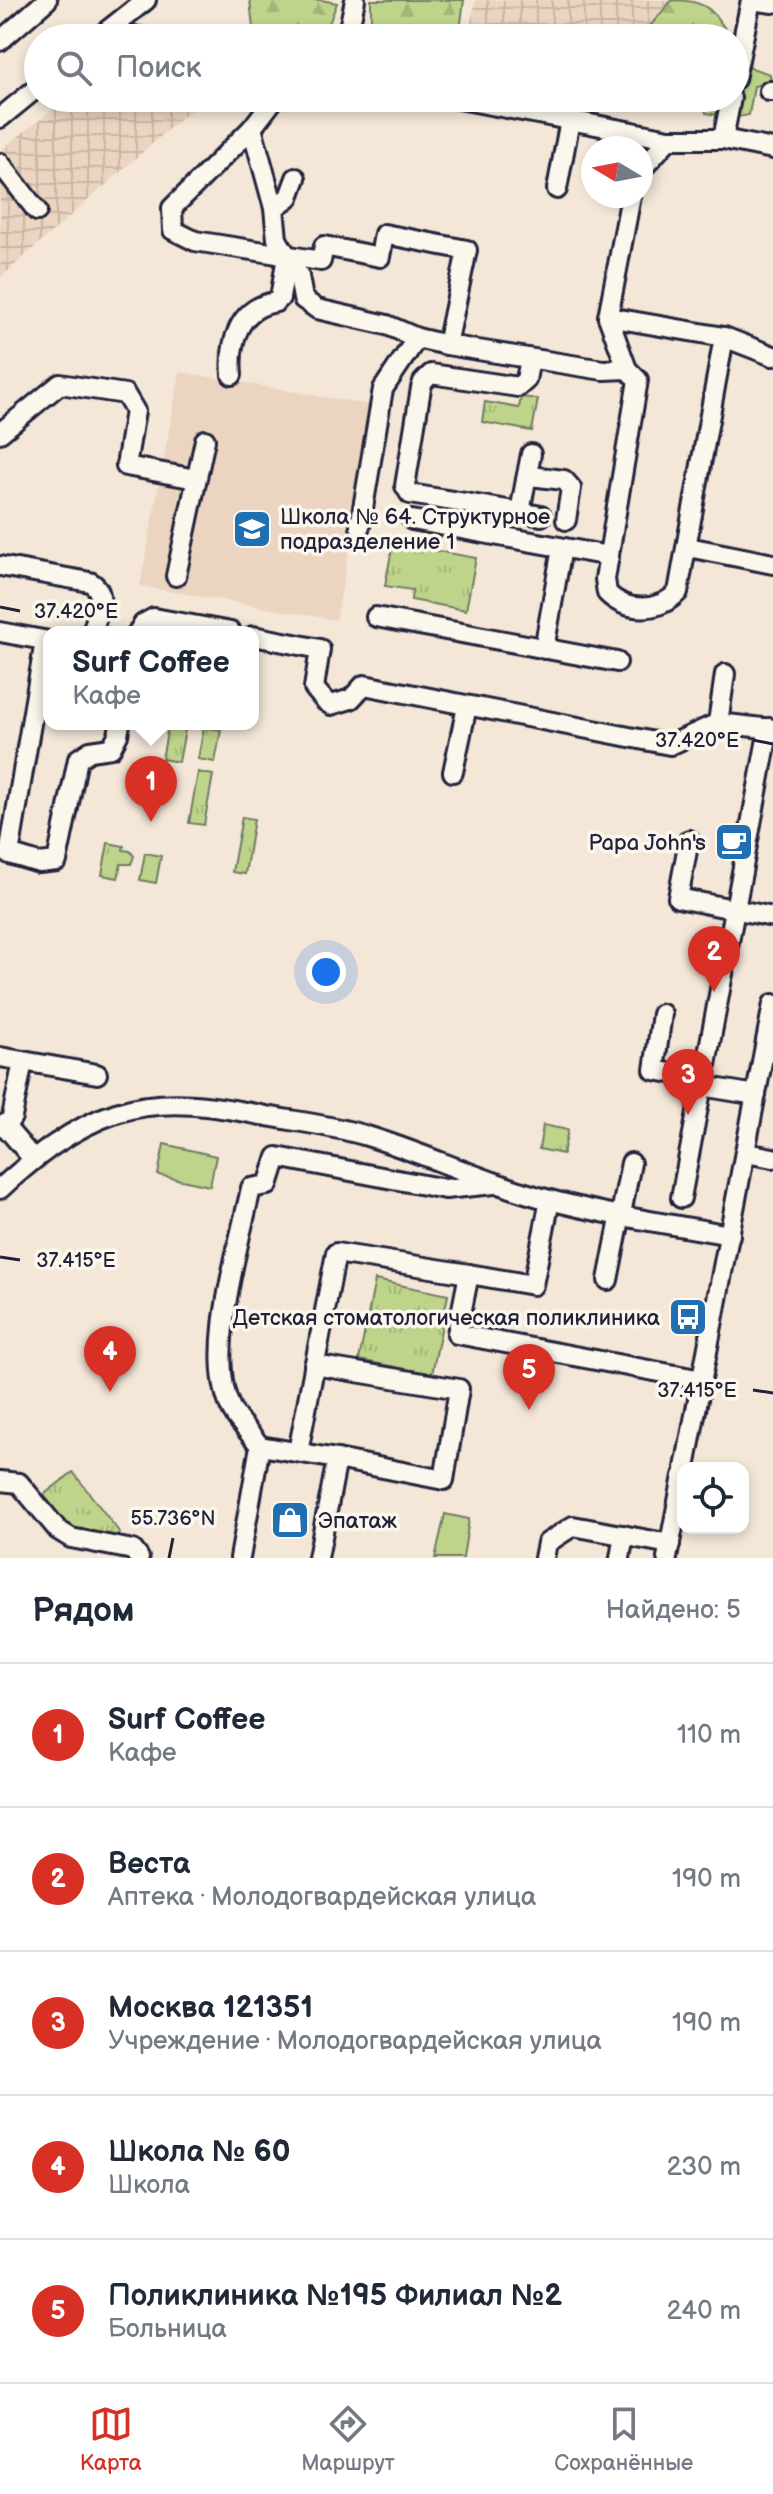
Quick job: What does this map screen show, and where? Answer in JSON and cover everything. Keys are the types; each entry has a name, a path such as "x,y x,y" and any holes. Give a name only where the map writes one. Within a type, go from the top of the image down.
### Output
{"street":[{"path":"4,29 47,0"},
{"path":"116,24 146,0"},
{"path":"350,24 355,0"},
{"path":"746,24 751,0 773,3"},
{"path":"0,93 6,113 24,98"},
{"path":"264,112 172,208 173,230 195,241 321,261 324,246 380,257 384,234 467,250 447,345"},
{"path":"528,112 669,139 723,139 773,149"},
{"path":"723,139 728,112"},
{"path":"557,189 570,120"},
{"path":"252,128 274,208 277,239 299,276 303,299 317,309 387,325 417,338 447,345 603,370 627,369"},
{"path":"653,157 669,139"},
{"path":"0,163 37,211"},
{"path":"274,208 289,197 296,178"},
{"path":"629,208 608,317 627,369 638,380 605,579 607,593 625,605 653,609 670,601 678,592 724,337"},
{"path":"232,375 234,337 243,319 261,304 276,302 280,298 287,256"},
{"path":"608,317 724,337 773,356"},
{"path":"360,526 383,389 417,338"},
{"path":"530,359 526,380 518,387 431,374 425,378 405,486 410,494 541,516"},
{"path":"0,433 60,384 125,394 135,411 126,466 196,479"},
{"path":"176,576 205,440"},
{"path":"520,512 531,454"},
{"path":"526,480 535,475 567,482 571,488 566,520"},
{"path":"412,520 609,556"},
{"path":"688,547 773,564"},
{"path":"544,649 562,548"},
{"path":"0,566 90,582 97,586 101,603 94,626"},
{"path":"376,617 617,662"},
{"path":"142,626 154,618 198,626"},
{"path":"0,632 43,640"},
{"path":"259,637 320,649 314,688 331,705 351,699 364,685 670,745 718,723 771,729 681,1198"},
{"path":"718,723 725,674"},
{"path":"43,695 7,850 12,856 47,863 57,861 78,759 90,751 111,748 119,730"},
{"path":"453,772 467,706"},
{"path":"689,840 678,898 773,917"},
{"path":"686,1462 773,1004"},
{"path":"662,1014 654,1070 756,1095"},
{"path":"0,1057 97,1074"},
{"path":"23,1061 12,1117 2,1126 33,1159"},
{"path":"0,1189 33,1159 80,1127 146,1106 186,1103 365,1135 496,1184 550,1200 730,1235"},
{"path":"745,1153 773,1158"},
{"path":"314,1365 459,1389 444,1480 260,1446 232,1410 220,1363 224,1319 251,1188 268,1185 277,1157 445,1189 496,1184"},
{"path":"608,1280 631,1163"},
{"path":"298,1452 336,1253 533,1285 550,1200"},
{"path":"469,1274 457,1334 702,1380"},
{"path":"240,1558 260,1446"},
{"path":"318,1558 337,1459"},
{"path":"0,1481 19,1483 58,1530 71,1538 133,1550 139,1558"},
{"path":"544,1558 547,1543 573,1526 624,1535 669,1551 677,1508"},
{"path":"620,1558 624,1535"}],"shaded area":[{"path":"476,0 672,0 656,24 470,24"},
{"path":"49,112 188,112 0,278 0,151"},
{"name":"Школа № 64. Структурное подразделение 1","path":"180,372 376,406 336,620 140,586"}],"green space":[{"path":"250,0 321,0 337,3 328,24 253,24"},
{"path":"371,0 464,0 461,24 362,24 371,22"},
{"path":"672,0 701,4 721,24 652,24"},
{"path":"749,67 770,74 771,82 754,86 749,115 733,118 706,113 749,112"},
{"path":"521,397 538,399 532,431 482,422 485,402 519,408"},
{"path":"393,543 476,558 466,610 411,600 412,590 385,586"},
{"path":"167,730 185,730 179,762 162,759"},
{"path":"203,730 221,730 215,762 198,759"},
{"path":"198,772 213,775 204,825 189,823"},
{"path":"242,817 254,819 245,874 232,872"},
{"path":"108,843 124,846 123,850 130,851 134,856 131,864 121,864 118,878 102,875"},
{"path":"145,853 161,856 156,883 140,880"},
{"path":"543,1125 568,1130 563,1154 539,1149"},
{"path":"164,1144 216,1156 210,1186 158,1175"},
{"path":"375,1280 448,1295 432,1374 359,1360"},
{"path":"73,1472 120,1533 112,1539 68,1530 42,1496"},
{"path":"445,1514 469,1519 463,1558 435,1558"}],"place":[{"name":"Школа № 64. Структурное подразделение 1","path":"252,529"},
{"name":"Surf Coffee","path":"151,822"},
{"name":"Papa John's","path":"734,842"},
{"name":"Веста","path":"714,992"},
{"name":"Москва 121351","path":"688,1115"},
{"name":"Детская стоматологическая поликлиника","path":"688,1317"},
{"name":"Школа № 60","path":"110,1392"},
{"name":"Поликлиника №195 Филиал №2","path":"529,1410"},
{"name":"Эпатаж","path":"290,1520"}]}
